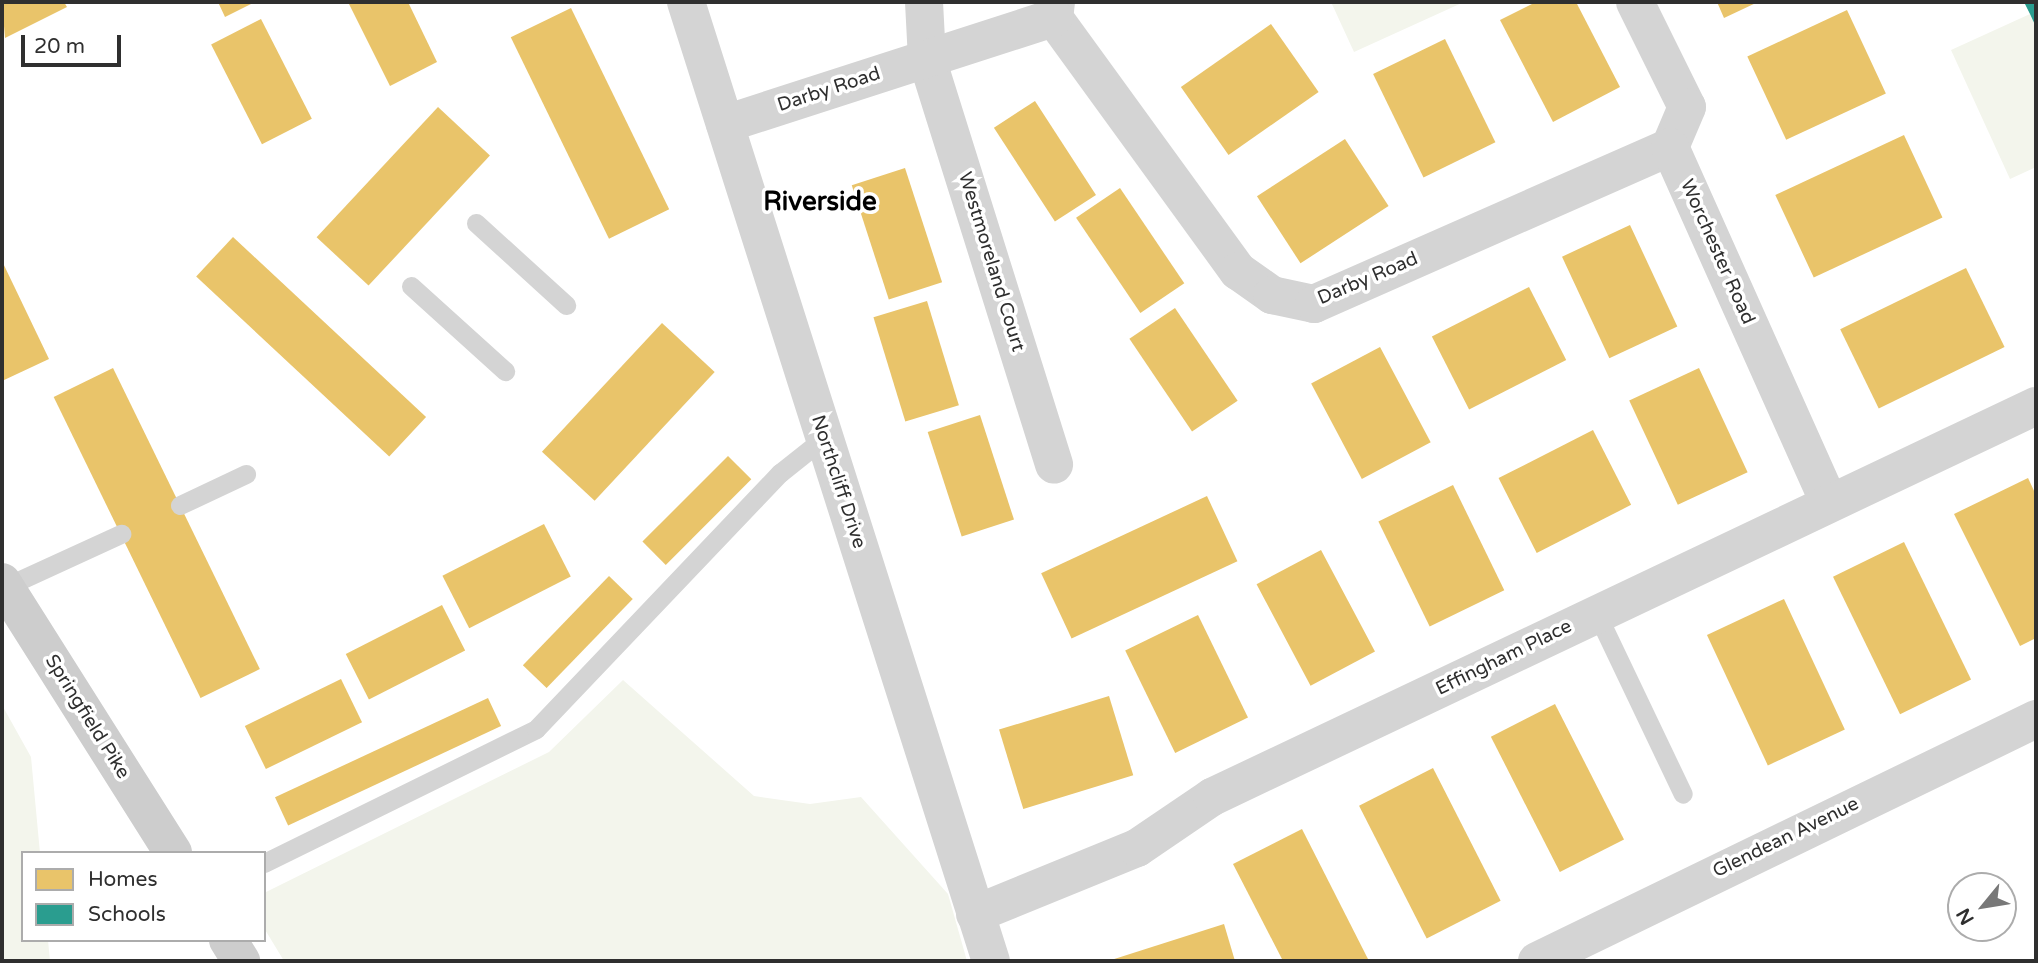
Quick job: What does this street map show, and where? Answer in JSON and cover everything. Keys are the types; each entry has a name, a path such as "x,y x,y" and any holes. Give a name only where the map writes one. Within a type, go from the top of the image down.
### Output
{"main road":[{"name":"Springfield Pike","path":"3,584 172,851"},
{"path":"229,942 242,961"}],"street":[{"name":"Northcliff Drive","path":"686,2 991,961"},
{"name":"Westmoreland Court","path":"924,2 928,59 1054,465"},
{"path":"1635,2 1687,107 1670,147"},
{"name":"Darby Road","path":"725,124 928,59 1055,10 1238,271 1272,295 1314,304 1670,147"},
{"name":"Worchester Road","path":"1670,147 1829,503"},
{"name":"Effingham Place","path":"975,914 1137,848 1212,797 2036,406"},
{"name":"Glendean Avenue","path":"1537,961 2036,719"}],"lane":[{"path":"476,223 566,304"},
{"path":"411,286 505,371"},
{"path":"266,862 536,729 780,473 824,438"},
{"path":"180,505 246,474"},
{"path":"3,584 121,534"},
{"path":"1597,614 1683,794"}],"shaded area":[{"path":"1331,2 1464,2 1354,52"},
{"path":"2030,14 2036,27 2036,167 2010,179 1951,50"},
{"path":"623,680 754,796 810,804 861,797 948,894 967,961 284,961 266,931 266,892 549,752"},
{"path":"2,705 31,757 40,851 21,851 21,942 48,942 50,961 2,961"}],"building: Homes":[{"path":"2,2 64,2 67,7 5,38"},
{"path":"218,2 255,2 225,17"},
{"path":"348,2 408,2 437,62 390,86"},
{"path":"1536,2 1576,2 1620,87 1553,122 1500,20"},
{"path":"1717,2 1758,2 1724,18"},
{"path":"571,8 669,209 609,239 511,37"},
{"path":"1847,10 1886,93 1786,140 1747,56"},
{"path":"261,19 312,119 262,144 211,44"},
{"path":"1271,24 1319,92 1229,155 1181,87"},
{"path":"1445,39 1495,142 1424,177 1373,74"},
{"path":"1035,101 1096,195 1055,222 994,128"},
{"path":"438,107 490,155 369,286 317,237"},
{"path":"1904,135 1942,217 1814,277 1775,195"},
{"path":"1345,139 1389,206 1301,263 1257,196"},
{"path":"905,168 942,282 889,299 852,185"},
{"path":"1120,188 1184,283 1140,313 1076,218"},
{"path":"1630,225 1677,327 1609,358 1562,257"},
{"path":"233,237 426,417 389,457 196,276"},
{"path":"2,261 49,359 2,381"},
{"path":"1966,268 2005,347 1879,408 1840,329"},
{"path":"1529,287 1566,360 1469,410 1432,336"},
{"path":"927,301 959,405 905,422 873,317"},
{"path":"1175,308 1238,401 1192,432 1129,339"},
{"path":"662,323 715,372 595,501 542,452"},
{"path":"1380,347 1431,442 1362,479 1311,384"},
{"path":"113,368 260,669 201,698 54,397"},
{"path":"1699,368 1748,472 1678,505 1629,401"},
{"path":"980,415 1014,520 962,537 928,432"},
{"path":"1593,430 1631,505 1537,553 1499,478"},
{"path":"728,456 751,479 666,565 642,542"},
{"path":"2028,478 2036,495 2036,638 2020,646 1954,514"},
{"path":"1453,485 1504,590 1430,627 1378,521"},
{"path":"1207,496 1237,561 1072,639 1041,573"},
{"path":"544,524 571,577 469,628 442,576"},
{"path":"1904,542 1971,680 1900,714 1833,577"},
{"path":"1321,550 1375,652 1311,686 1257,584"},
{"path":"609,576 633,599 547,688 523,665"},
{"path":"1784,599 1845,730 1768,765 1707,635"},
{"path":"442,605 465,650 369,699 346,654"},
{"path":"1198,615 1248,717 1175,753 1125,651"},
{"path":"341,679 362,722 266,769 245,726"},
{"path":"1109,696 1133,775 1023,809 999,730"},
{"path":"488,698 501,726 288,825 275,797"},
{"path":"1555,704 1624,839 1560,872 1491,737"},
{"path":"1433,768 1501,901 1427,938 1359,806"},
{"path":"1302,829 1369,961 1283,961 1233,864"},
{"path":"1224,924 1235,961 1108,961"}],"building: Schools":[{"path":"2024,2 2036,2 2036,27 2030,14"}],"district":[{"name":"Riverside","path":"820,202"}]}
